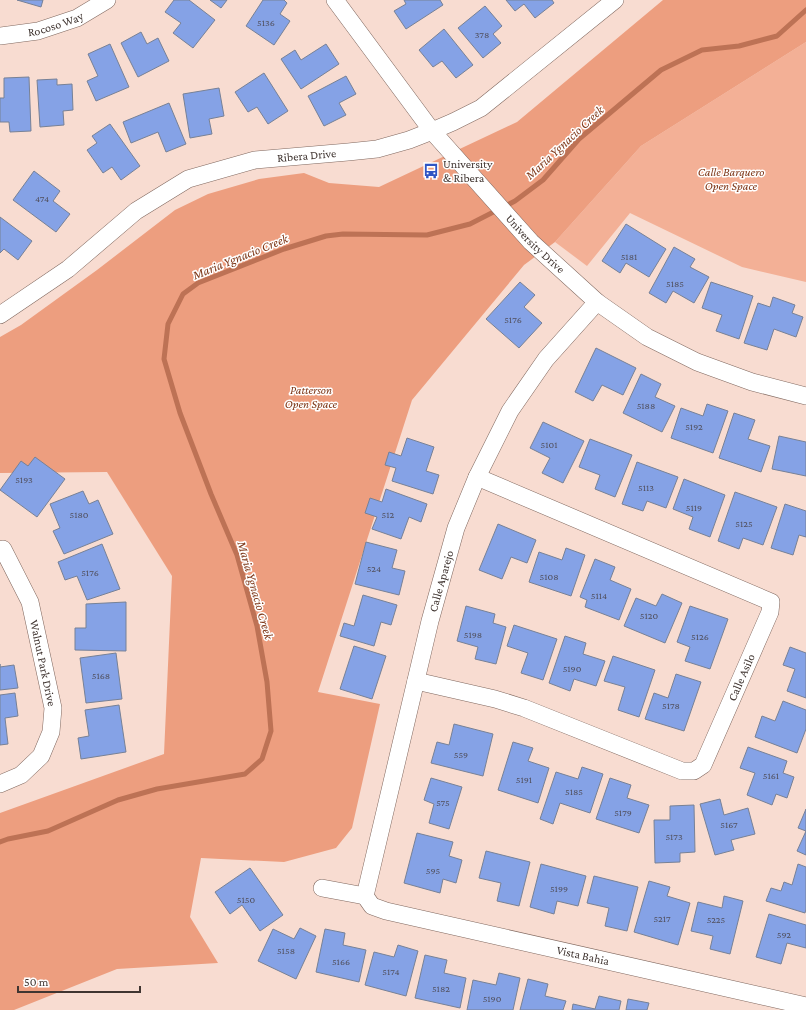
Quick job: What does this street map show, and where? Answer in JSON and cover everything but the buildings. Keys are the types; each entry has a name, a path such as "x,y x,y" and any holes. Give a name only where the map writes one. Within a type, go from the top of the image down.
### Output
{"street":[{"name":"Rocoso Way","path":"0,36 38,31 76,18 107,0"},
{"name":"University Drive","path":"335,0 432,131 531,242 597,302 647,337 697,362 752,382 806,396"},
{"name":"Ribera Drive","path":"0,315 68,269 136,211 188,179 255,160 377,148 409,140 432,131 481,108 615,0"},
{"name":"Calle Aparejo","path":"365,896 430,621 456,528 477,477 510,411 546,359 597,302"},
{"name":"Calle Asilo","path":"416,682 495,699 524,708 682,771 694,772 703,765 770,612 771,602 477,477"},
{"name":"Walnut Park Drive","path":"0,784 21,775 41,756 51,732 53,708 30,602 3,549"},
{"path":"322,888 365,896"},
{"name":"Vista Bahia","path":"365,896 372,906 386,911 806,1006"}],"green space":[{"name":"Patterson Open Space","path":"663,0 806,0 806,42 641,146 555,242 524,265 412,400 318,692 380,704 352,828 336,848 284,862 201,858 190,917 218,963 117,969 14,1010 0,1010 0,813 164,754 172,576 107,472 0,473 0,337 21,325 97,270 175,210 208,194 259,179 304,173 329,183 379,187 517,122"},
{"name":"Calle Barquero Open Space","path":"806,42 806,282 742,267 630,213 587,266 555,242 641,146"}],"waterway":[{"name":"Maria Ygnacio Creek","path":"0,842 48,831 118,800 157,789 245,774 262,759 271,731 267,682 257,626 237,555 211,494 180,413 164,359 168,324 183,294 198,283 284,249 326,236 343,234 427,235 470,224 515,201 543,180 579,139 661,70 702,50 739,46 777,36 806,10"}],"place":[{"name":"University & Ribera","path":"431,171"}]}
